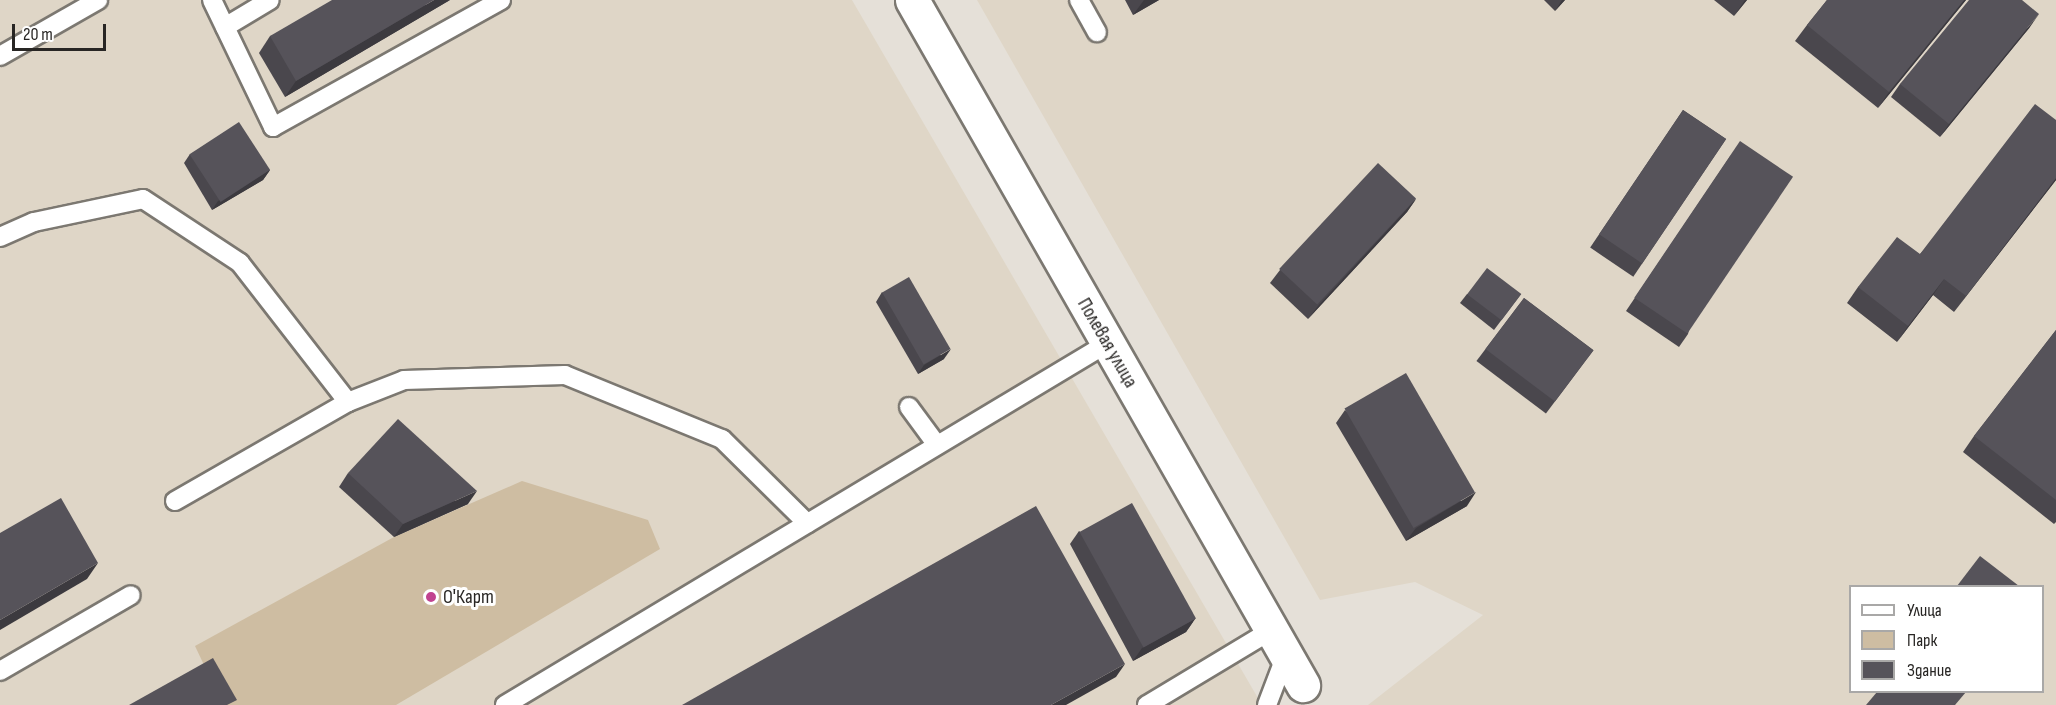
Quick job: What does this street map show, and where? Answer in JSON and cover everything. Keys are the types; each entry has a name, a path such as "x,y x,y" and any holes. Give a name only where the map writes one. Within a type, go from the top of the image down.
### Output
{"street":[{"name":"Полевая улица","path":"912,0 1303,685"}],"lane":[{"path":"0,56 98,0"},
{"path":"212,0 273,127 501,0"},
{"path":"225,27 270,0"},
{"path":"1079,0 1097,32"},
{"path":"0,237 34,222 143,199 240,263 348,402"},
{"path":"509,704 1108,343"},
{"path":"175,501 348,402 404,380 565,375 722,439 807,523"},
{"path":"909,407 937,445"},
{"path":"0,671 131,595"},
{"path":"1147,705 1279,643"},
{"path":"1267,705 1279,643"}],"shaded area":[{"path":"0,0 852,0 1262,705 0,705"},
{"path":"977,0 2056,0 2056,705 1368,705 1483,615 1415,582 1320,600"}],"green space":[{"name":"О'Карт","path":"522,481 648,520 660,549 396,705 223,705 195,646 394,537"}],"building":[{"path":"332,0 434,0 296,81 270,36"},
{"path":"1827,0 1964,0 1889,92 1807,25"},
{"path":"1969,0 2022,0 2039,14 1949,124 1900,84"},
{"path":"2035,104 2056,120 2056,178 1966,296 1944,279 1908,326 1858,287 1897,237 1920,254"},
{"path":"1683,110 1726,139 1642,263 1599,234"},
{"path":"239,122 270,170 221,202 190,154"},
{"path":"1740,141 1793,177 1687,333 1634,298"},
{"path":"1378,163 1416,198 1317,305 1279,269"},
{"path":"1487,268 1521,294 1501,320 1467,294"},
{"path":"909,277 950,349 924,364 882,292"},
{"path":"1524,298 1593,350 1555,401 1485,349"},
{"path":"2056,330 2056,500 1974,436"},
{"path":"1406,373 1475,493 1414,528 1345,408"},
{"path":"398,419 477,491 403,524 348,473"},
{"path":"61,498 98,563 0,620 0,533"},
{"path":"1132,503 1196,618 1144,648 1080,532"},
{"path":"1036,506 1125,664 1051,705 682,705"},
{"path":"1980,556 2018,585 1958,585"},
{"path":"213,658 237,700 227,705 129,705"},
{"path":"1876,693 1965,693 1955,705 1866,705"}],"place":[{"name":"О'Карт","path":"431,597"}]}
